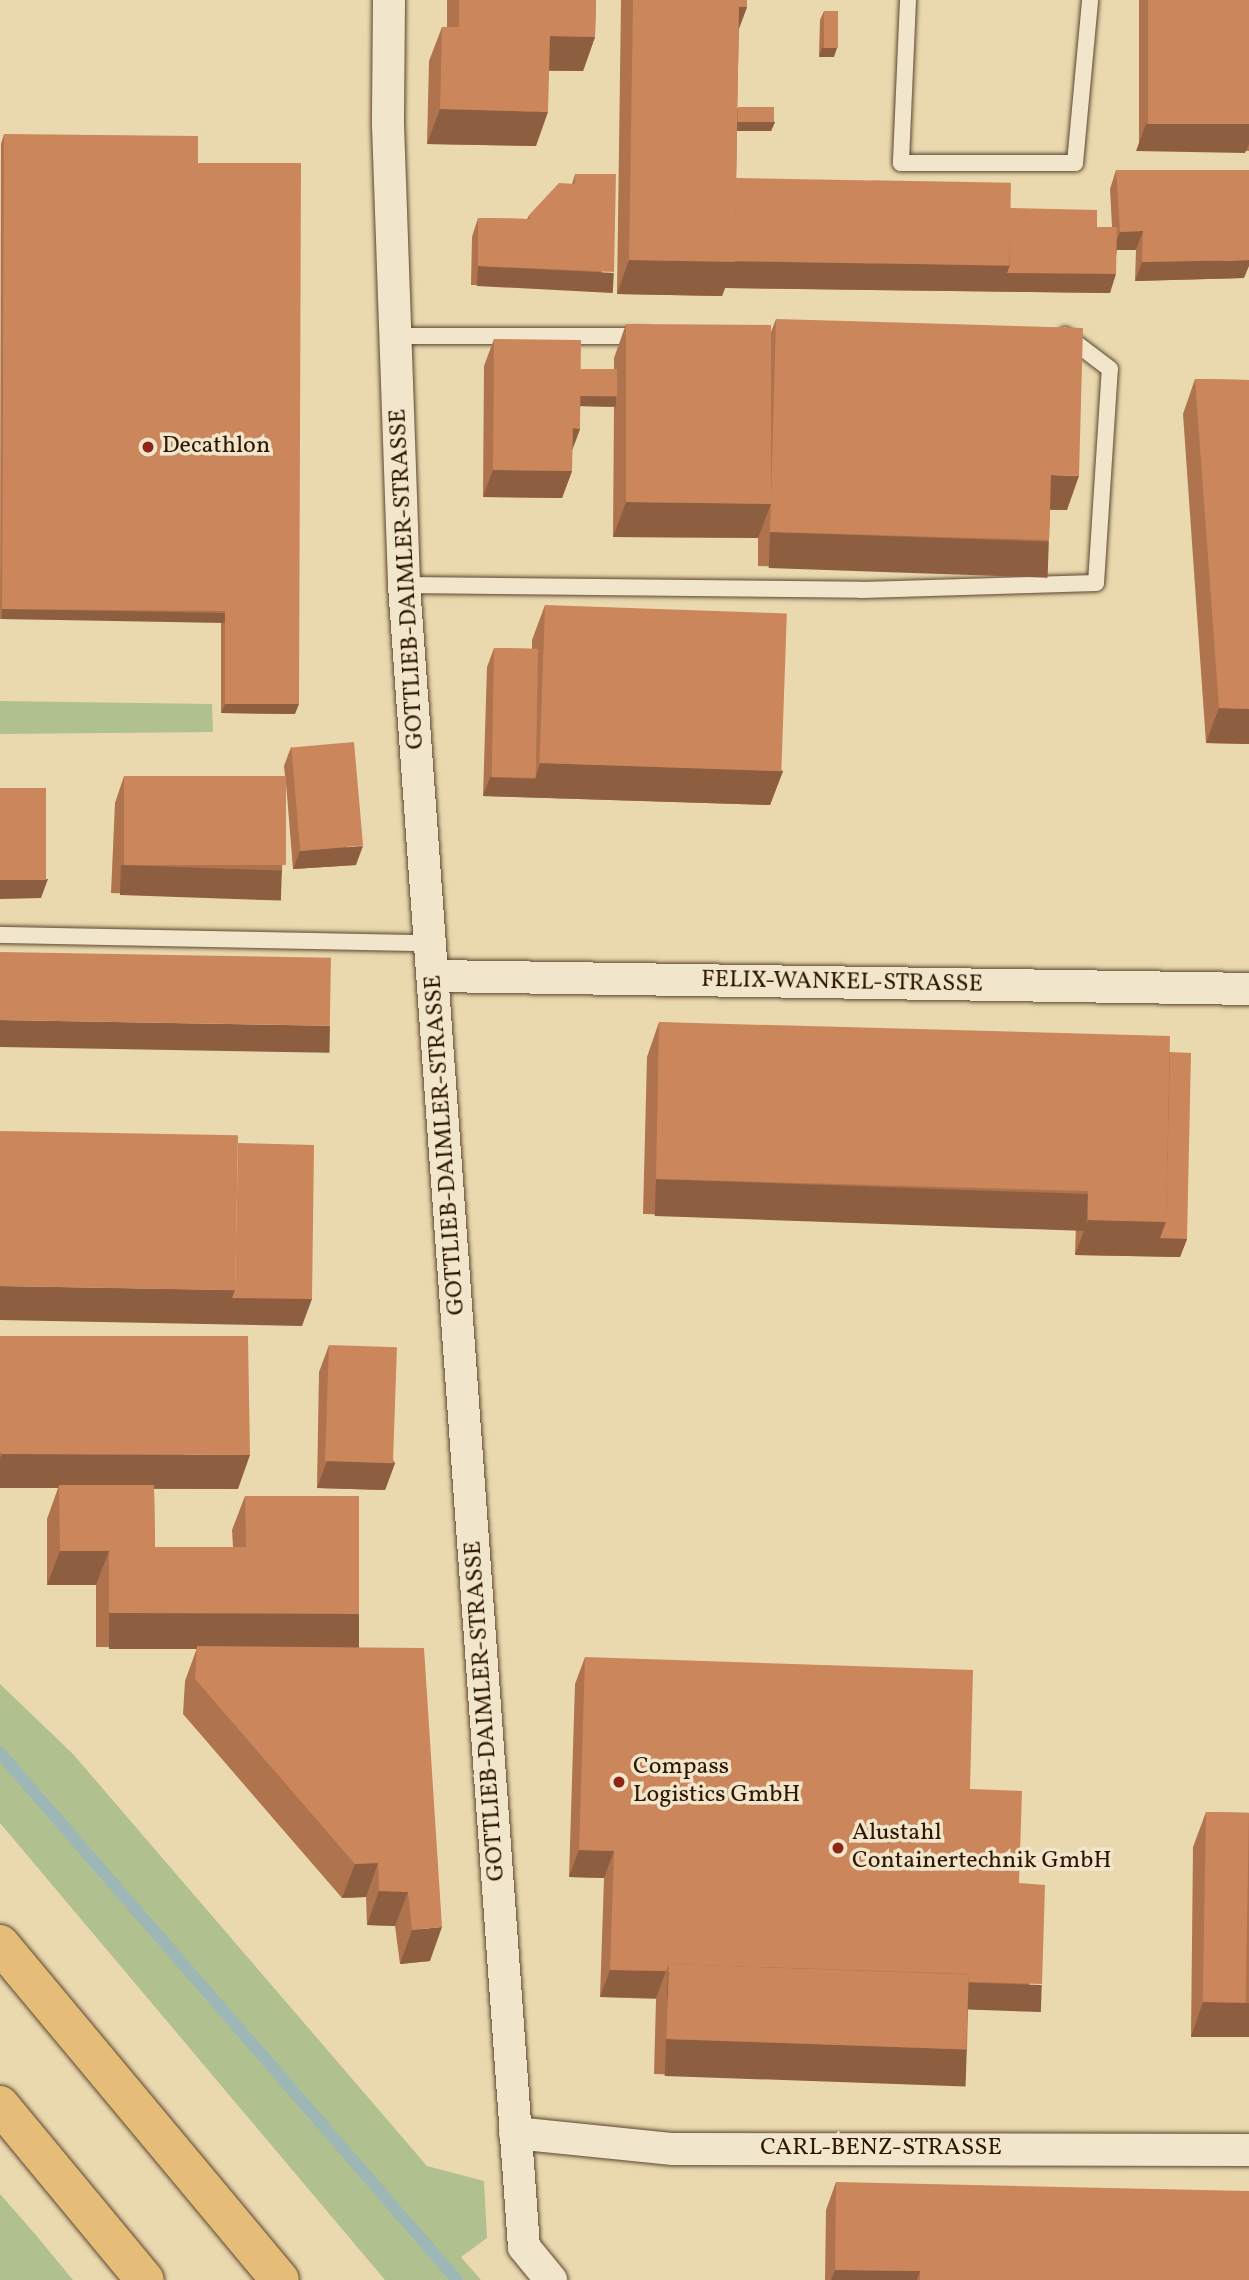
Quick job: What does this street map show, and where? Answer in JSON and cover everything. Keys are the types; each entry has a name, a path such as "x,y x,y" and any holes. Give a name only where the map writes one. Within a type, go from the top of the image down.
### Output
{"highway":[{"path":"0,1944 280,2280"},
{"path":"0,2105 145,2280"}],"street":[{"name":"GOTTLIEB-DAIMLER-STRASSE","path":"389,0 388,125 398,336 404,585 435,976 524,2247 551,2280"},
{"name":"FELIX-WANKEL-STRASSE","path":"435,976 1249,989"},
{"name":"CARL-BENZ-STRASSE","path":"515,2133 673,2149 1249,2150"}],"lane":[{"path":"908,0 901,163 1075,163 1090,0"},
{"path":"404,585 862,590 1096,583 1110,369 1069,335 1041,335"},
{"path":"398,336 657,336"},
{"path":"0,935 432,943"}],"green space":[{"path":"0,701 212,704 213,732 0,734"},
{"path":"0,1684 73,1754 427,2166 484,2181 487,2238 461,2257 481,2280 385,2280 0,1823"},
{"path":"0,2194 35,2234 73,2280 0,2280"}],"building":[{"path":"459,0 596,0 595,37 550,36 548,112 440,109 442,27 459,27"},
{"path":"633,0 747,0 747,7 739,7 735,262 629,260"},
{"path":"1148,0 1249,0 1249,124 1148,124"},
{"path":"824,11 838,11 838,48 824,48"},
{"path":"738,107 774,107 774,122 738,122"},
{"name":"Decathlon","path":"4,134 198,136 198,163 301,163 299,704 225,704 225,611 2,609"},
{"path":"1116,170 1249,170 1249,260 1142,262 1143,231 1120,232"},
{"path":"575,174 616,174 614,272 478,266 478,218 530,219 530,214 559,183 575,184"},
{"path":"736,178 1011,183 1010,266 735,261"},
{"path":"1010,208 1097,210 1097,227 1117,227 1116,274 1007,273 1010,265"},
{"path":"776,319 1083,328 1079,476 1051,475 1049,540 770,532 771,504 626,502 626,324 771,325 771,497"},
{"path":"494,339 581,340 580,429 573,428 572,471 493,470"},
{"path":"580,369 617,369 617,396 580,396"},
{"path":"1195,379 1249,380 1249,709 1219,708"},
{"path":"545,605 787,613 781,771 539,763"},
{"path":"494,648 538,649 536,778 492,777"},
{"path":"354,742 363,846 300,851 291,747"},
{"path":"124,776 286,776 286,865 124,865"},
{"path":"0,788 46,788 46,880 0,880"},
{"path":"0,952 331,958 330,1026 0,1020"},
{"path":"659,1022 1170,1036 1166,1222 1088,1220 1088,1191 656,1179"},
{"path":"1170,1052 1191,1053 1187,1239 1160,1238 1166,1222"},
{"path":"0,1131 238,1135 235,1290 0,1286"},
{"path":"238,1143 314,1145 312,1299 232,1298 235,1290"},
{"path":"0,1336 248,1336 250,1455 2,1454"},
{"path":"329,1345 397,1347 393,1463 325,1461"},
{"path":"59,1485 154,1485 155,1547 246,1547 245,1496 359,1496 359,1614 109,1613 109,1551 60,1551"},
{"path":"197,1646 424,1648 442,1927 412,1930 408,1892 379,1891 378,1863 355,1864 195,1679"},
{"name":"Alustahl Containertechnik GmbH","path":"585,1657 973,1670 970,1789 1022,1791 1019,1883 1045,1885 1042,1984 969,1982 969,1974 669,1964 666,1971 610,1970 614,1851 579,1850"},
{"path":"1206,1812 1249,1813 1246,2003 1203,2002"},
{"path":"669,1964 969,1974 966,2049 666,2039"},
{"path":"836,2182 1249,2191 1249,2280 920,2280 920,2271 835,2270"}],"waterway":[{"path":"0,1753 457,2280"}],"place":[{"name":"Decathlon","path":"148,447"},
{"name":"Compass Logistics GmbH","path":"619,1782"},
{"name":"Alustahl Containertechnik GmbH","path":"838,1848"}]}
